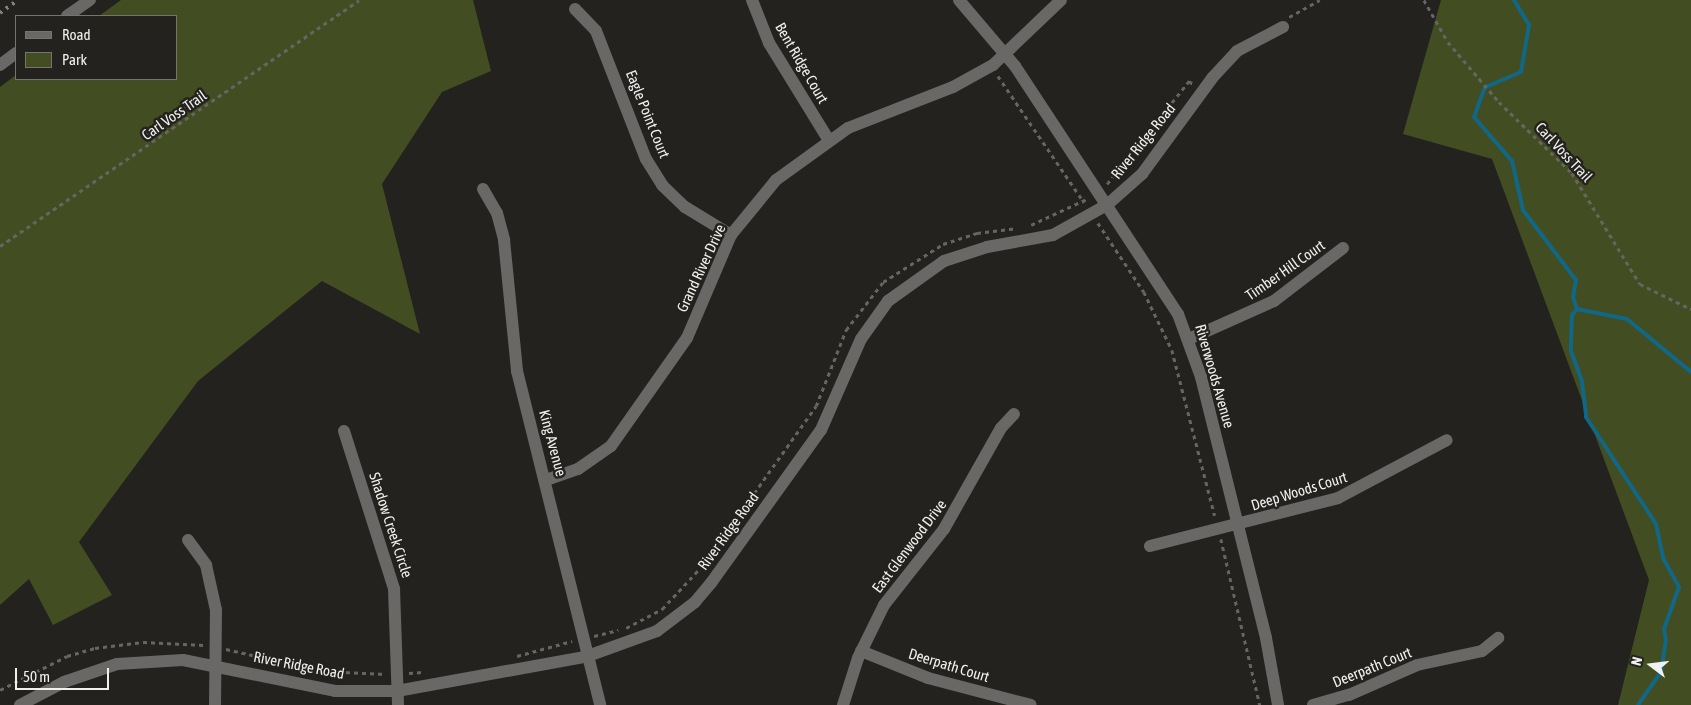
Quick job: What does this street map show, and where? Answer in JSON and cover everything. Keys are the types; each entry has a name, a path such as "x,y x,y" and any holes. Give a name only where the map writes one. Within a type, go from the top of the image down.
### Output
{"street":[{"path":"68,15 90,0"},
{"name":"Bent Ridge Court","path":"752,0 769,43 828,139"},
{"name":"Riverwoods Avenue","path":"959,0 1006,54 1164,287 1189,339 1266,638 1278,705"},
{"name":"Grand River Drive","path":"546,480 578,470 611,446 687,338 732,234 776,180 828,139 973,77 1006,54 1061,0"},
{"name":"Eagle Point Court","path":"574,9 596,31 646,159 662,185 685,207 732,234"},
{"name":"River Ridge Road","path":"20,705 37,702 64,682 117,664 152,660 215,665 336,691 397,691 585,657 657,631 695,602 822,430 861,339 906,285 958,255 1053,235 1107,205 1142,174 1237,51 1283,27"},
{"path":"0,64 15,54"},
{"name":"King Avenue","path":"483,189 497,213 504,240 517,371 546,480 585,657 600,705"},
{"name":"Timber Hill Court","path":"1189,339 1274,301 1343,248"},
{"name":"East Glenwood Drive","path":"844,705 860,651 884,605 944,529 1001,428 1014,414"},
{"name":"Shadow Creek Circle","path":"344,431 394,588 398,705"},
{"name":"Deep Woods Court","path":"1150,546 1237,526 1338,498 1447,440"},
{"path":"188,540 206,565 216,610 215,705"},
{"name":"Deerpath Court","path":"1313,705 1349,696 1417,665 1482,651 1498,638"},
{"name":"Deerpath Court","path":"860,651 928,678 1031,705"}],"path":[{"name":"Carl Voss Trail","path":"0,246 359,0"},
{"name":"Carl Voss Trail","path":"1424,0 1454,49 1499,102 1572,173 1640,284 1691,309"},
{"path":"996,73 1088,209"},
{"path":"1097,222 1144,292 1169,343 1217,524"},
{"path":"1220,538 1260,705"},
{"path":"510,657 574,640"},
{"path":"0,690 67,656 94,648 143,642 208,646"},
{"path":"224,649 322,671 388,674"},
{"path":"404,673 426,672"}],"green space":[{"path":"121,0 473,0 491,71 442,92 382,184 420,334 322,281 198,381 79,542 112,595 53,625 29,579 0,605 0,87 15,76 15,80 178,80 178,15 100,15"},
{"path":"1441,0 1691,0 1691,705 1618,705 1649,580 1492,159 1403,134"}],"waterway":[{"path":"1514,0 1529,25 1521,72 1485,87 1474,117 1512,161 1523,210 1576,280 1573,297 1577,309"},
{"path":"1577,309 1572,315 1571,351 1582,382 1586,417 1656,524 1663,558 1679,587 1664,629 1666,640 1661,672 1638,705"},
{"path":"1577,309 1627,319 1691,372"}],"railway":[{"path":"0,13 18,0"}]}
